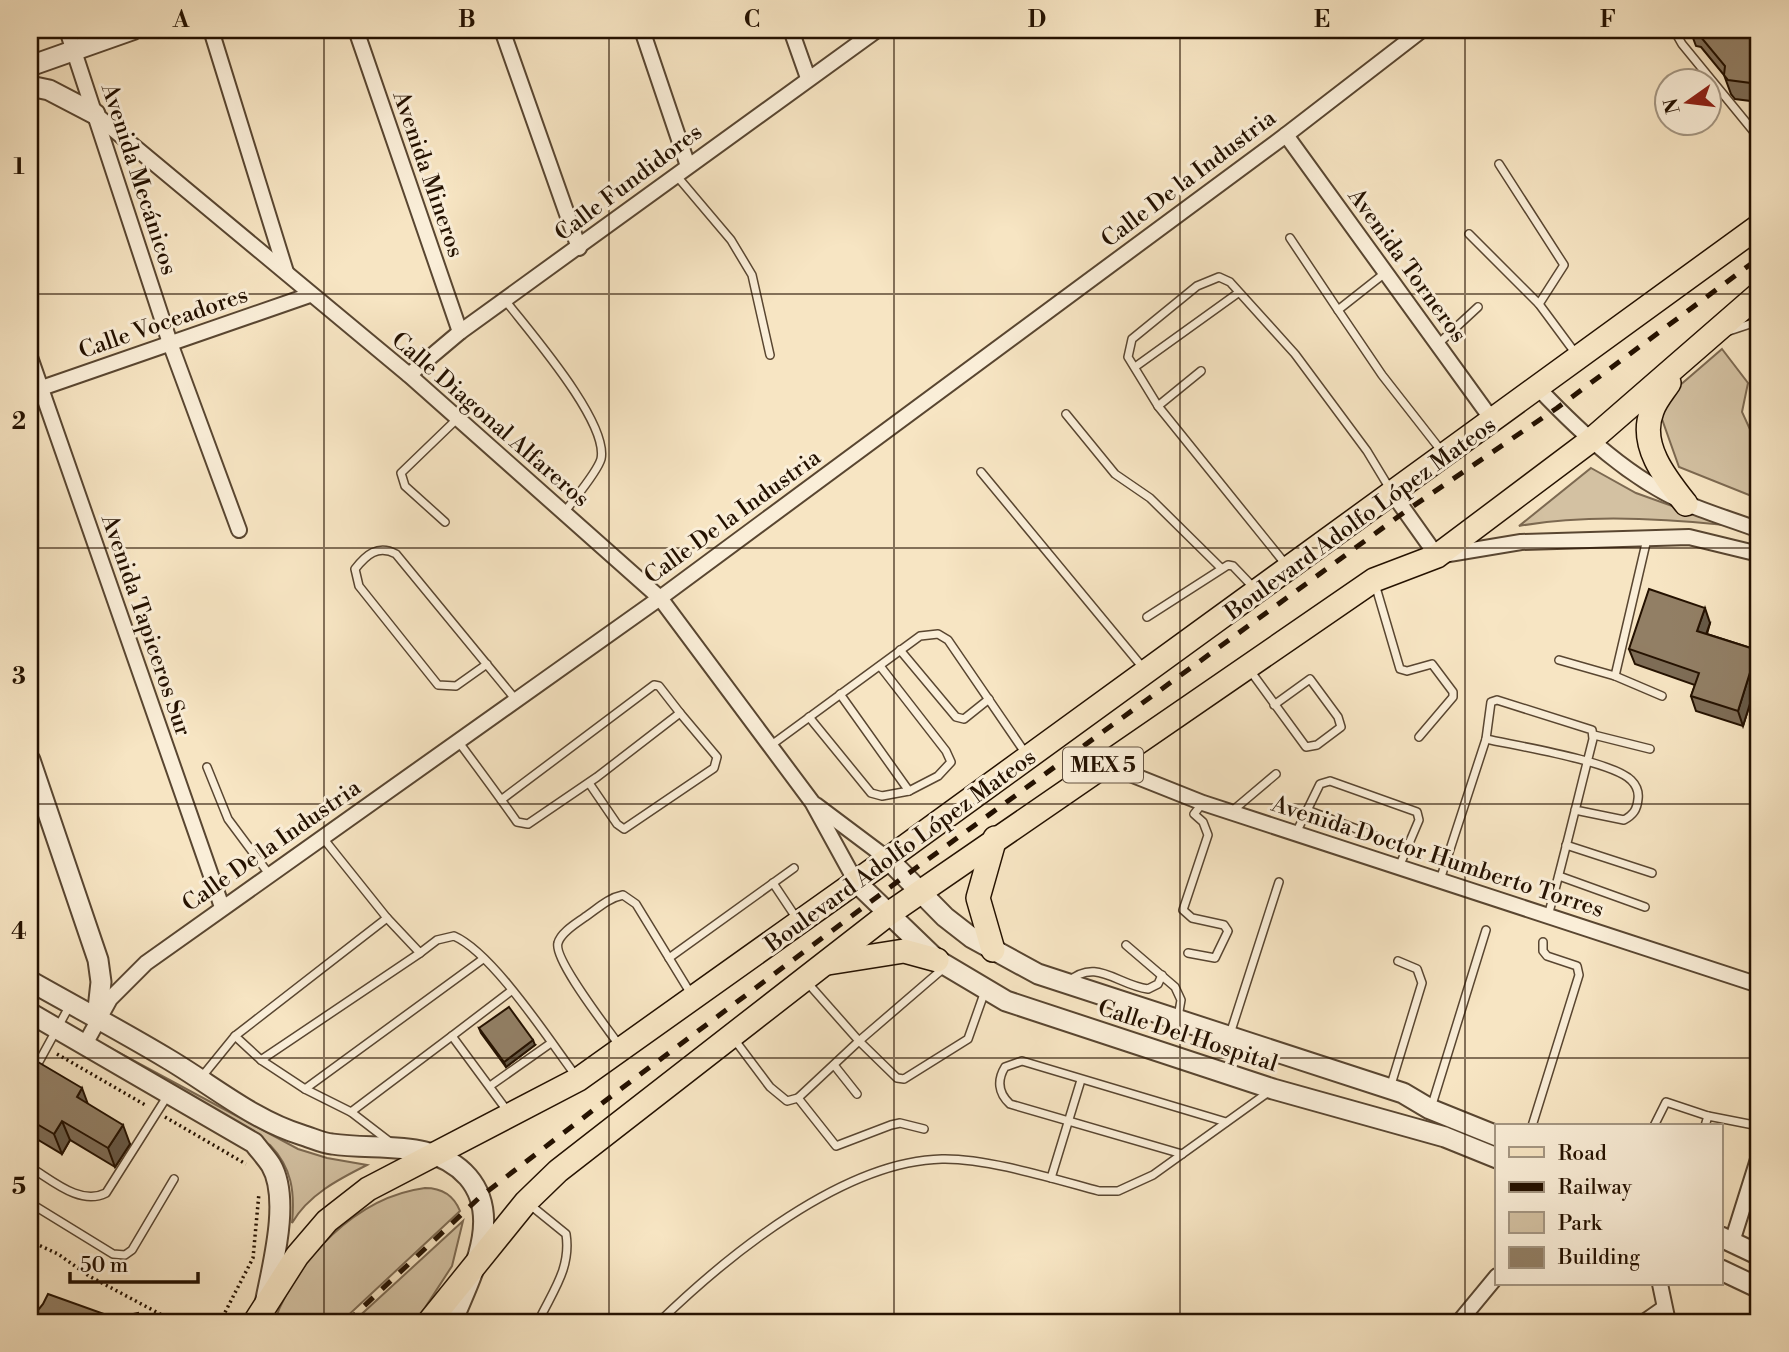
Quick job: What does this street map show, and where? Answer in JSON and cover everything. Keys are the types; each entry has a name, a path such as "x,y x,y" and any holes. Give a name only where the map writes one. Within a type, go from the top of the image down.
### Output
{"main road":[{"name":"Boulevard Adolfo López Mateos","path":"261,1317 297,1256 327,1222 368,1189 579,1079 1539,389 1759,226"},
{"name":"Boulevard Adolfo López Mateos","path":"429,1322 526,1202 558,1171 812,971 995,838 1374,580 1437,556 1590,441 1759,294"},
{"path":"1680,364 1651,412 1649,427 1656,460 1686,504"},
{"path":"993,950 981,917 978,898 995,838"},
{"path":"812,971 904,951 941,963"}],"street":[{"name":"Avenida Mecánicos","path":"67,30 170,343 239,530"},
{"path":"30,66 132,30"},
{"path":"211,30 286,274"},
{"name":"Avenida Mineros","path":"356,30 460,332"},
{"path":"502,30 579,248"},
{"path":"642,30 688,166"},
{"path":"791,30 808,78"},
{"name":"Calle Fundidores","path":"409,374 460,332 877,30"},
{"name":"Calle De la Industria","path":"84,1046 97,1018 118,989 146,962 660,598 1286,135 1422,30"},
{"path":"30,86 49,90 95,114"},
{"name":"Calle Diagonal Alfareros","path":"95,114 310,295 409,374 660,598 812,802 856,882"},
{"name":"Avenida Torneros","path":"1286,135 1493,421"},
{"name":"Calle Voceadores","path":"35,390 310,295"},
{"name":"Avenida Tapiceros Sur","path":"30,357 35,390 222,907"},
{"path":"1539,389 1590,441 1636,474 1686,504 1759,530"},
{"path":"1393,494 1437,556 1521,542 1689,537 1759,554"},
{"path":"30,760 96,951 101,982 97,1018"},
{"name":"Avenida Doctor Humberto Torres","path":"1105,764 1203,803 1759,985"},
{"name":"Calle Diagonal Alfareros","path":"812,802 888,859"},
{"name":"Calle Del Hospital","path":"888,859 945,916 993,950 1038,974 1390,1089 1430,1109 1495,1135"},
{"name":"Calle Del Hospital","path":"856,882 887,915 941,963 985,990 1046,1016 1273,1088 1445,1137 1495,1157"},
{"path":"30,981 97,1018 258,1116 292,1132 331,1144 397,1147 435,1154 467,1176 480,1197 485,1217 472,1271 452,1322"},
{"path":"30,1013 254,1143 272,1166 278,1190 278,1232 261,1317"},
{"path":"1759,1156 1726,1239 1759,1255"},
{"path":"1722,1270 1759,1288"},
{"path":"1459,1322 1495,1278"},
{"path":"1644,1322 1666,1315 1660,1286"}],"lane":[{"path":"1674,30 1682,44 1759,138"},
{"path":"1499,164 1564,265 1539,304"},
{"path":"676,175 731,240 752,275 770,355"},
{"path":"1469,234 1539,304 1579,358"},
{"path":"1290,238 1382,375 1445,456"},
{"path":"1338,310 1385,272"},
{"path":"1289,569 1158,406 1127,350 1132,339 1197,286 1219,277 1230,282 1295,354 1367,451 1393,494"},
{"path":"1135,367 1238,293"},
{"path":"505,300 557,365 594,426 601,446 600,461 564,513"},
{"path":"1437,344 1478,307"},
{"path":"1706,340 1759,321"},
{"path":"1158,406 1201,371"},
{"path":"1066,414 1115,474 1150,498 1222,568"},
{"path":"445,522 405,486 401,473 458,418"},
{"path":"981,472 1147,672"},
{"path":"1615,676 1647,538"},
{"path":"487,664 456,686 438,685 359,586 355,569 364,558 378,550 387,549 396,554 516,699"},
{"path":"1147,617 1222,568 1233,566 1257,592"},
{"path":"1374,580 1400,668 1407,671 1434,665 1453,692 1453,697 1419,737"},
{"path":"770,746 920,636 938,634 948,640 1029,757"},
{"path":"900,650 956,717 964,719 970,716 989,699"},
{"path":"1559,660 1615,676 1662,696"},
{"path":"1247,665 1274,705 1306,747 1317,745 1340,727 1338,717 1310,678 1274,705"},
{"path":"809,717 871,793 882,796 909,791 938,776 951,762 946,751 880,666"},
{"path":"501,800 654,685 659,686 717,757 714,768 624,829 617,824 589,783"},
{"path":"840,694 909,791"},
{"path":"1440,881 1486,739 1490,704 1497,700 1592,730 1594,735 1548,916"},
{"path":"458,741 517,822 528,824 589,783 680,713"},
{"path":"1594,735 1650,750"},
{"path":"1486,739 1621,773 1631,780 1639,796 1637,807 1632,815 1624,820 1575,810"},
{"path":"207,767 228,819 269,874"},
{"path":"1231,812 1276,774"},
{"path":"1295,833 1320,784 1330,781 1417,812 1419,820 1399,867"},
{"path":"1188,953 1215,958 1228,931 1224,925 1192,918 1183,910 1208,835 1203,822 1194,814 1203,803"},
{"path":"1307,810 1380,838"},
{"path":"322,837 387,918 420,953"},
{"path":"1566,845 1652,873"},
{"path":"669,958 794,868"},
{"path":"1559,876 1645,907"},
{"path":"1228,1038 1279,882"},
{"path":"773,883 799,922"},
{"path":"622,1048 560,956 558,942 610,899 623,895 636,904 694,997"},
{"path":"200,1079 235,1037 259,1015 387,918"},
{"path":"1430,1109 1486,930"},
{"path":"261,1060 437,940 454,936 483,959 511,991 579,1079"},
{"path":"1533,1124 1579,975 1577,966 1547,956 1543,951 1543,942"},
{"path":"1126,944 1179,993 1178,1021"},
{"path":"305,1089 483,959"},
{"path":"1390,1089 1422,984 1417,969 1398,961"},
{"path":"731,1035 770,1087 787,1101 798,1098 941,963"},
{"path":"1066,984 1079,972 1090,970 1148,989 1158,984 1162,975"},
{"path":"812,971 859,1041 897,1078 904,1079 968,1038 985,990"},
{"path":"351,1112 511,991"},
{"path":"30,1078 71,1004"},
{"path":"452,1036 510,1115"},
{"path":"235,1037 261,1060 305,1089 351,1112 397,1147"},
{"path":"490,1086 551,1043"},
{"path":"1182,1154 1010,1104 999,1087 1001,1074 1005,1066 1022,1061 1226,1122"},
{"path":"834,1065 857,1094"},
{"path":"1051,1178 1081,1080"},
{"path":"659,1322 737,1252 859,1178 892,1167 940,1159 960,1160 1051,1178 1099,1191 1118,1191 1153,1175 1273,1088"},
{"path":"30,1167 83,1197 97,1197 106,1193 169,1093"},
{"path":"798,1098 836,1146 891,1125 900,1124 923,1129"},
{"path":"1655,1124 1666,1102 1708,1116 1759,1126"},
{"path":"1706,1124 1708,1116"},
{"path":"30,1203 113,1254 125,1255 132,1250 174,1179"},
{"path":"526,1202 566,1234 569,1251 567,1266 541,1316"}],"path":[{"path":"30,1039 244,1162 254,1172"},
{"path":"220,1322 253,1258 260,1206 259,1185"},
{"path":"30,1241 58,1254 89,1276 175,1322"}],"green space":[{"path":"1722,349 1748,383 1742,412 1759,449 1759,499 1679,467 1657,405"},
{"path":"1591,468 1636,493 1725,525 1622,518 1569,520 1519,526"},
{"path":"99,1042 298,1149 327,1158 367,1165 315,1196 292,1223 290,1181 283,1163 270,1145"},
{"path":"425,1188 437,1189 447,1194 460,1211 341,1322 274,1322 298,1276 332,1235 376,1204"},
{"path":"463,1221 452,1266 417,1320 353,1322"}],"building":[{"path":"1695,30 1730,30 1730,33 1759,38 1759,84 1728,80 1724,75 1725,66"},
{"path":"1649,589 1705,608 1697,631 1757,650 1738,711 1691,696 1699,673 1629,649"},
{"path":"509,1007 533,1040 504,1062 479,1028"},
{"path":"38,1062 82,1088 77,1097 123,1125 108,1148 62,1121 54,1134 30,1120 30,1077"},
{"path":"48,1294 115,1318 138,1313 140,1322 30,1322"}],"railway":[{"path":"347,1322 480,1197 622,1088 905,876 1406,511 1557,408 1759,258"}]}
